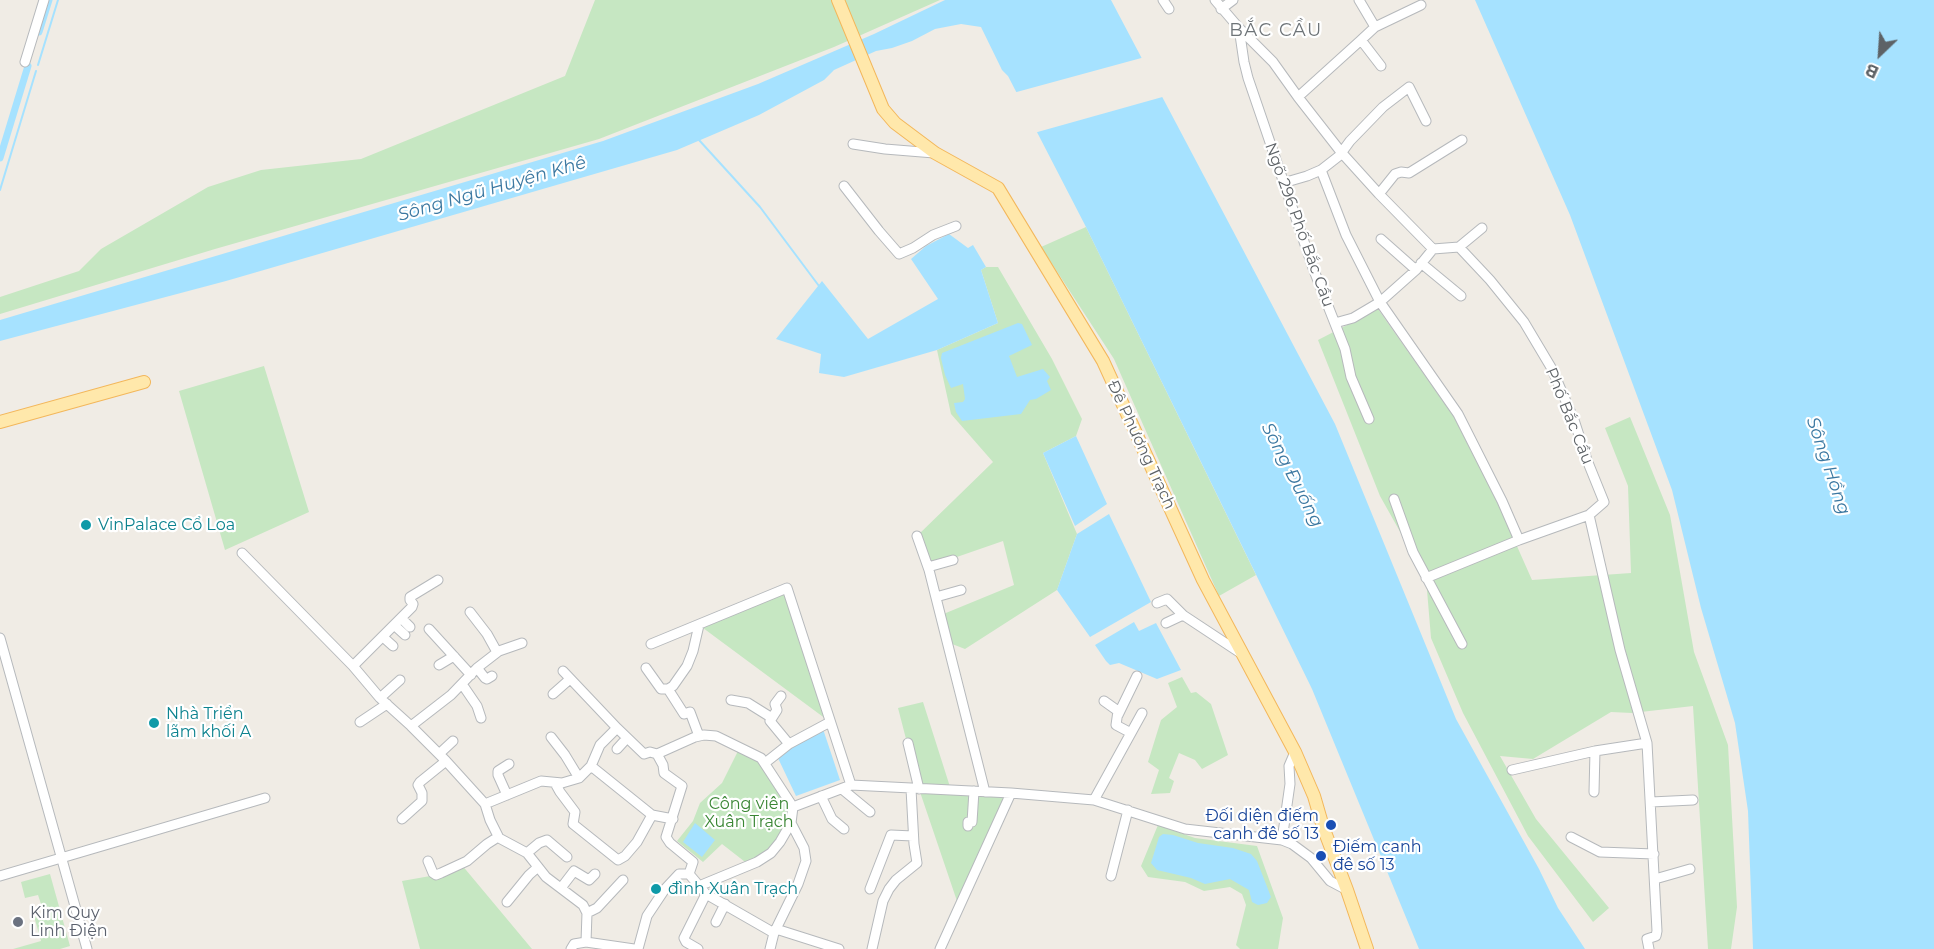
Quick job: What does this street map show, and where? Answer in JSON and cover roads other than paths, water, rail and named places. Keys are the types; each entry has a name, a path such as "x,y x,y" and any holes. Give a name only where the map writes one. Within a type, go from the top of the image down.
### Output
{"main road":[{"name":"Đê Phương Trạch","path":"838,0 883,108 895,123 935,153 998,188 1102,361 1203,580 1294,752 1314,796 1367,949"},
{"path":"0,422 144,382"}],"street":[{"path":"25,62 44,0"},
{"path":"1163,0 1169,9"},
{"path":"1233,0 1218,4 1274,62 1341,152 1433,249"},
{"path":"1359,0 1376,27"},
{"path":"1298,97 1376,27 1421,5"},
{"name":"Ngõ 296 Phố Bắc Cầu","path":"1239,28 1248,78 1283,183 1348,356 1351,377 1368,419"},
{"path":"1361,40 1381,66"},
{"path":"1283,183 1321,170 1339,156 1350,141 1383,107 1409,87 1426,121"},
{"path":"1379,194 1395,174 1409,173 1462,140"},
{"path":"853,144 935,153"},
{"path":"1321,170 1346,235 1380,302 1458,414 1519,540"},
{"path":"844,186 899,254 913,248 933,234 956,226"},
{"path":"1335,322 1353,318 1380,302 1433,249 1459,247 1482,228"},
{"path":"1381,239 1461,296"},
{"name":"Phố Bắc Cầu","path":"1459,247 1490,280 1524,322 1552,369 1574,420 1604,502 1589,515"},
{"path":"1394,499 1413,552 1462,644"},
{"path":"1426,578 1519,540 1589,515 1620,650 1647,743 1658,931 1656,936 1647,939 1649,949"},
{"path":"917,536 936,597 985,792"},
{"path":"242,553 485,804 498,837 527,853 538,867 583,905 587,913 588,945"},
{"path":"928,567 953,561"},
{"path":"353,666 413,605 411,597 438,580"},
{"path":"651,644 787,588 830,722 846,787 870,812"},
{"path":"936,597 961,590"},
{"path":"1156,603 1167,599 1183,615 1242,654"},
{"path":"470,612 487,634 496,652"},
{"path":"1166,623 1183,615"},
{"path":"398,621 407,631"},
{"path":"668,689 679,679 687,666 699,625"},
{"path":"429,628 454,656 487,679 492,676"},
{"path":"382,637 393,646"},
{"path":"0,638 87,949"},
{"path":"411,726 451,695 496,652 522,643"},
{"path":"439,665 454,656"},
{"path":"646,668 659,687 668,689 684,714 690,712 699,736"},
{"path":"563,671 644,754 650,752 657,754 699,736 716,736 761,758 793,807 791,824 771,852 758,862 699,886"},
{"path":"1131,733 1116,725 1118,715 1137,676"},
{"path":"553,694 570,679"},
{"path":"360,722 384,701 400,680"},
{"path":"462,684 477,706 480,718"},
{"path":"781,696 775,704 777,710 770,721 789,744"},
{"path":"730,700 748,703 772,718"},
{"path":"1104,701 1118,711 1118,715"},
{"path":"1094,800 1142,713"},
{"path":"765,763 789,744 830,722"},
{"path":"485,804 541,781 562,783 579,778 591,766 600,745 617,728"},
{"path":"552,738 565,754 579,778"},
{"path":"616,748 627,738"},
{"path":"402,819 420,804 423,797 418,785 442,758 453,741"},
{"path":"872,949 883,902 889,889 896,880 917,863 913,836 915,789 908,743"},
{"path":"1512,770 1595,751 1647,743"},
{"path":"1594,792 1595,751"},
{"path":"1282,840 1290,784 1289,766 1294,752"},
{"path":"657,754 663,765 664,773 682,786 666,837 693,862 689,874"},
{"path":"507,795 498,771 509,764"},
{"path":"591,766 652,814 673,819"},
{"path":"555,783 575,812 573,824 618,860 625,856 637,842 652,814"},
{"path":"793,807 846,787 974,791 1094,800 1185,829 1282,840 1292,844 1311,858 1330,881 1347,890"},
{"path":"968,826 968,822 972,822 974,791"},
{"path":"939,949 1011,793"},
{"path":"821,796 832,819 844,829"},
{"path":"0,876 266,798"},
{"path":"1651,802 1693,800"},
{"path":"1111,876 1128,810"},
{"path":"770,949 775,931 798,884 806,861 804,848 791,824"},
{"path":"870,889 891,835 913,836"},
{"path":"428,861 436,875 467,861 498,837"},
{"path":"1571,837 1600,852 1654,854"},
{"path":"527,853 539,843 548,840 567,857"},
{"path":"507,902 538,867"},
{"path":"1655,879 1690,869"},
{"path":"561,888 574,871 589,879 595,873"},
{"path":"571,949 574,944 636,949 647,916 665,889 679,874 689,874"},
{"path":"689,874 706,894 775,931 839,949"},
{"path":"587,913 597,908 623,880"},
{"path":"695,948 684,938 706,894"},
{"path":"716,922 725,904"}],"water":[{"name":"Sông Đuống","path":"945,0 1111,0 1335,424 1456,719 1539,869 1558,908 1585,949 1419,949 1312,689 1086,227 981,27 961,24 935,29 912,41 876,51 834,70 824,80 759,115 677,150 226,281 0,341 0,320 603,141 758,84 874,34"},
{"name":"Sông Hồng","path":"1475,0 1934,0 1934,949 1753,949 1748,811 1735,723 1701,608 1672,490 1570,215"},
{"path":"949,234 968,248 973,245 986,267 981,270 998,323 937,350 844,377 819,373 821,354 776,339 822,281 868,339 938,299 911,259 926,246"},
{"path":"1018,323 1022,324 1032,345 1009,356 1017,377 1043,369 1050,377 1047,381 1051,390 1030,400 1021,414 962,421 956,412 954,403 963,402 965,399 963,384 951,388 945,375 942,353"},
{"path":"1076,436 1107,504 1075,526 1043,453"},
{"path":"1109,514 1151,602 1090,637 1057,590 1077,534"},
{"path":"1134,622 1139,631 1156,623 1181,670 1157,679 1119,663 1110,665 1106,661 1095,645"},
{"path":"823,729 840,780 796,796 777,756"},
{"path":"695,823 715,840 702,857 683,842"},
{"path":"1163,834 1198,843 1233,848 1251,854 1257,861 1271,897 1267,903 1258,905 1252,902 1249,890 1230,879 1205,884 1191,878 1157,870 1151,863 1159,837"}],"waterway":[{"path":"39,32 49,0"},
{"path":"38,65 58,0"},
{"path":"0,158 28,66"},
{"path":"0,190 36,71"},
{"path":"699,140 760,207 819,286"}],"place":[{"name":"VinPalace Cổ Loa","path":"86,525"},
{"name":"Nhà Triển lãm khối A","path":"154,723"},
{"name":"Đối diện điếm canh đê số 13","path":"1331,825"},
{"name":"Điếm canh đê số 13","path":"1321,856"},
{"name":"đình Xuân Trạch","path":"656,889"},
{"name":"Kim Quy Linh Điện","path":"18,922"}],"district":[{"name":"BẮC CẦU","path":"1276,31"}],"water label":[{"name":"Sông Ngũ Huyện Khê","path":"492,189"}],"park label":[{"name":"Công viên Xuân Trạch","path":"749,813"}]}
